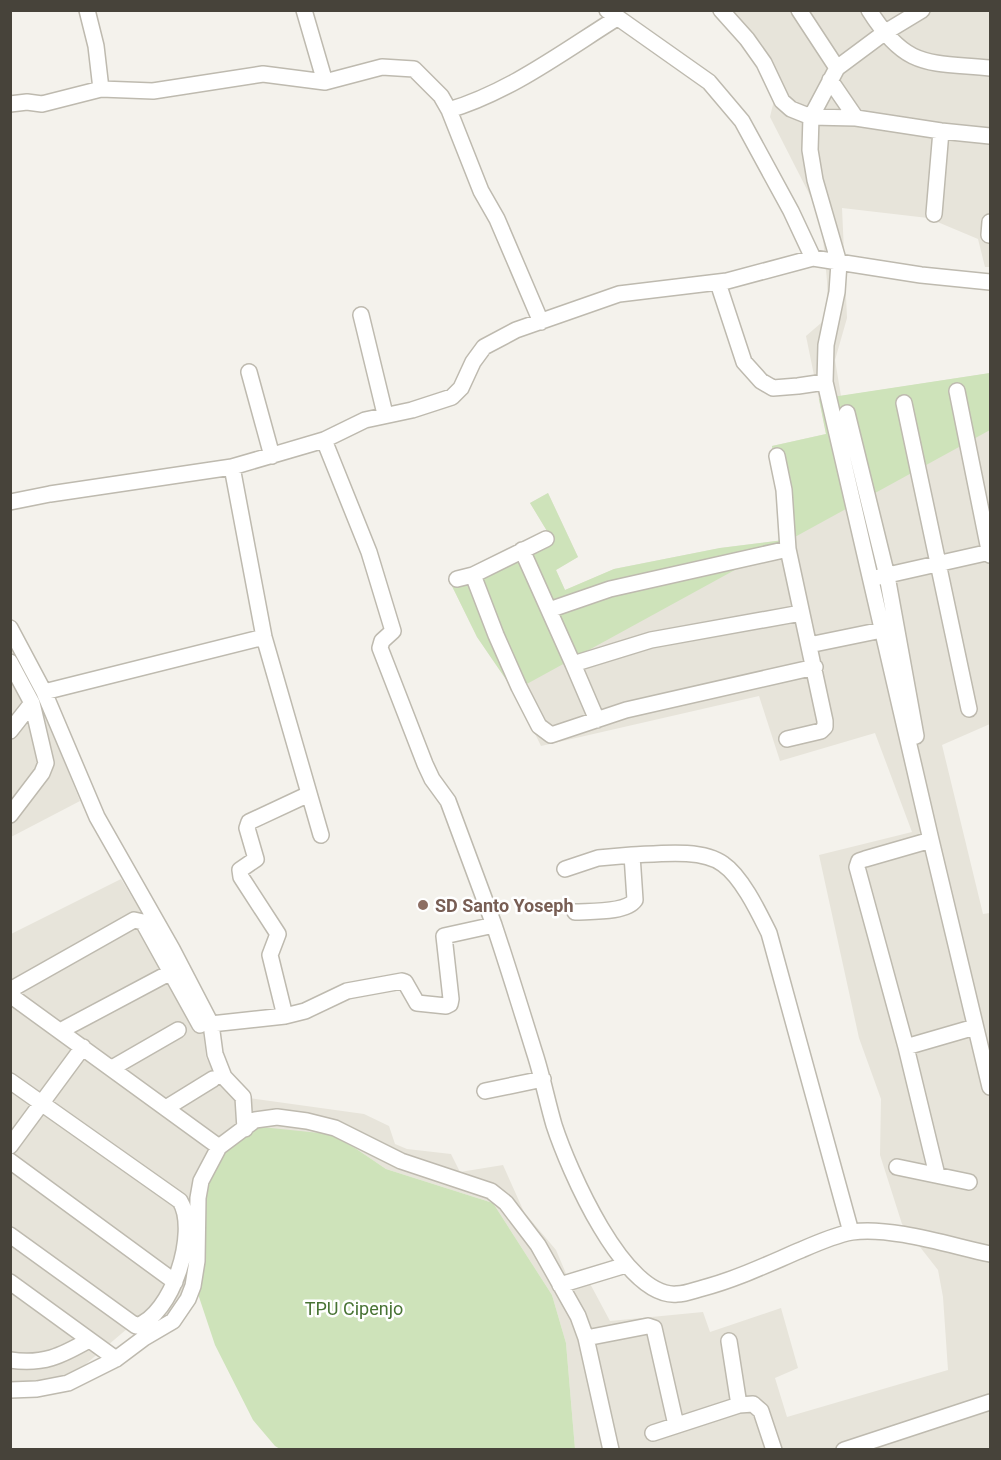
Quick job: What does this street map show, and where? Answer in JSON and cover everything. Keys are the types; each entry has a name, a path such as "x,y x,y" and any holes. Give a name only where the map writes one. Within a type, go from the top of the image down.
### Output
{"street":[{"path":"87,10 98,56 101,90"},
{"path":"304,10 325,82"},
{"path":"721,10 747,39 764,63 782,101 791,109 811,117 856,118 990,136"},
{"path":"800,10 856,118"},
{"path":"869,10 884,33 899,49 912,57 927,62 990,68"},
{"path":"922,10 884,33 833,74 811,117 810,150 815,180 839,264 837,292 826,345 825,382 990,1085"},
{"path":"449,110 481,99 508,86 612,14 709,82 742,121 781,191 813,258"},
{"path":"10,104 27,102 42,104 101,90 153,91 263,74 325,82 382,67 414,69 441,96 449,110 481,191 497,219 541,322"},
{"path":"934,214 941,130"},
{"path":"10,502 232,467 324,440 365,420 412,410 452,397 461,388 472,362 484,346 516,330 619,294 718,283 813,258 839,264 990,282"},
{"path":"718,283 744,362 761,381 773,388 825,382"},
{"path":"361,315 385,414"},
{"path":"249,372 272,456"},
{"path":"870,578 990,553 957,391"},
{"path":"904,403 969,709"},
{"path":"847,413 887,576 918,742"},
{"path":"324,440 369,552 393,632 382,641 380,648 425,764 432,779 448,801 494,925 543,1079 554,1124 570,1166 602,1230 626,1265 650,1286 666,1294 678,1294 727,1282 819,1242 851,1232 876,1230 896,1233 990,1254"},
{"path":"777,456 784,490 788,549 823,707 825,727 821,731 787,740"},
{"path":"232,467 264,636 321,835"},
{"path":"457,579 473,575 546,539"},
{"path":"549,610 610,589 788,549"},
{"path":"522,550 597,720"},
{"path":"473,575 496,635 539,726 551,735 626,710 814,667"},
{"path":"573,664 651,640 801,613"},
{"path":"10,628 44,692 97,817 172,949 206,1025 224,1077 243,1097 245,1129"},
{"path":"809,645 882,630"},
{"path":"44,692 264,636"},
{"path":"10,662 32,702 46,763 42,773 10,815"},
{"path":"10,731 32,702"},
{"path":"285,1016 270,955 278,934 241,877 240,870 256,859 248,828 249,822 309,794"},
{"path":"931,840 859,861 857,867 906,1047 937,1175"},
{"path":"565,869 598,858 693,854 722,862 738,880 758,910 769,933 851,1232"},
{"path":"575,912 624,908 633,903 635,900 632,855"},
{"path":"206,1025 171,972 143,922 134,920 10,993 219,1147"},
{"path":"206,1025 285,1016 304,1011 347,991 402,981 405,982 417,1003 446,1006 451,999 444,936 494,925"},
{"path":"60,1031 171,972"},
{"path":"906,1047 975,1027"},
{"path":"111,1068 178,1030"},
{"path":"10,1146 83,1047"},
{"path":"166,1108 213,1079"},
{"path":"485,1090 543,1079"},
{"path":"10,1081 180,1201 186,1209 187,1218 181,1265 175,1282 166,1301 143,1324 136,1326 10,1235"},
{"path":"10,1390 37,1389 68,1383 116,1359 144,1338 173,1321 188,1299 193,1286 201,1181 219,1147 255,1120 277,1116 335,1128 401,1161 491,1191 506,1203 538,1245 578,1316 586,1338 611,1449"},
{"path":"10,1161 175,1282"},
{"path":"897,1167 969,1182"},
{"path":"560,1285 626,1265"},
{"path":"13,1290 116,1359"},
{"path":"586,1338 648,1326 654,1328 676,1425"},
{"path":"10,1360 22,1362 50,1360 90,1340"},
{"path":"729,1341 739,1405"},
{"path":"844,1449 990,1402"},
{"path":"653,1433 739,1405 753,1404 758,1406 774,1449"}],"shaded area":[{"path":"720,11 990,11 990,267 985,267 978,239 928,218 842,208 847,318 835,360 841,396 990,373 990,724 942,745 983,914 990,913 990,1449 575,1449 566,1343 552,1295 493,1203 386,1169 329,1134 198,1294 156,1333 128,1328 59,1387 11,1390 11,934 121,879 184,983 202,1022 206,1057 216,1077 249,1098 364,1114 389,1126 395,1144 407,1149 451,1154 460,1172 503,1165 524,1212 556,1250 570,1283 587,1278 610,1321 703,1312 710,1332 781,1308 798,1368 775,1378 787,1417 948,1370 943,1297 938,1270 902,1224 880,1155 881,1099 859,1038 819,855 912,832 875,733 780,761 759,696 541,746 514,691 477,637 450,582 550,536 530,503 548,493 578,557 556,570 565,590 614,569 720,548 784,540 772,446 826,434 806,336 828,317 821,217 770,117 775,96 763,66"},
{"path":"10,644 33,685 80,801 11,837"}],"green space":[{"path":"990,373 990,430 514,691 477,637 450,582 550,536 530,503 548,493 578,557 556,570 565,590 614,569 720,548 784,540 784,523 772,446 826,434 819,399"},
{"name":"TPU Cipenjo","path":"241,1125 329,1134 386,1169 493,1203 552,1295 566,1343 575,1449 280,1449 275,1446 253,1420 215,1345 198,1294 200,1233 210,1179"}],"place":[{"name":"SD Santo Yoseph","path":"423,905"}]}
